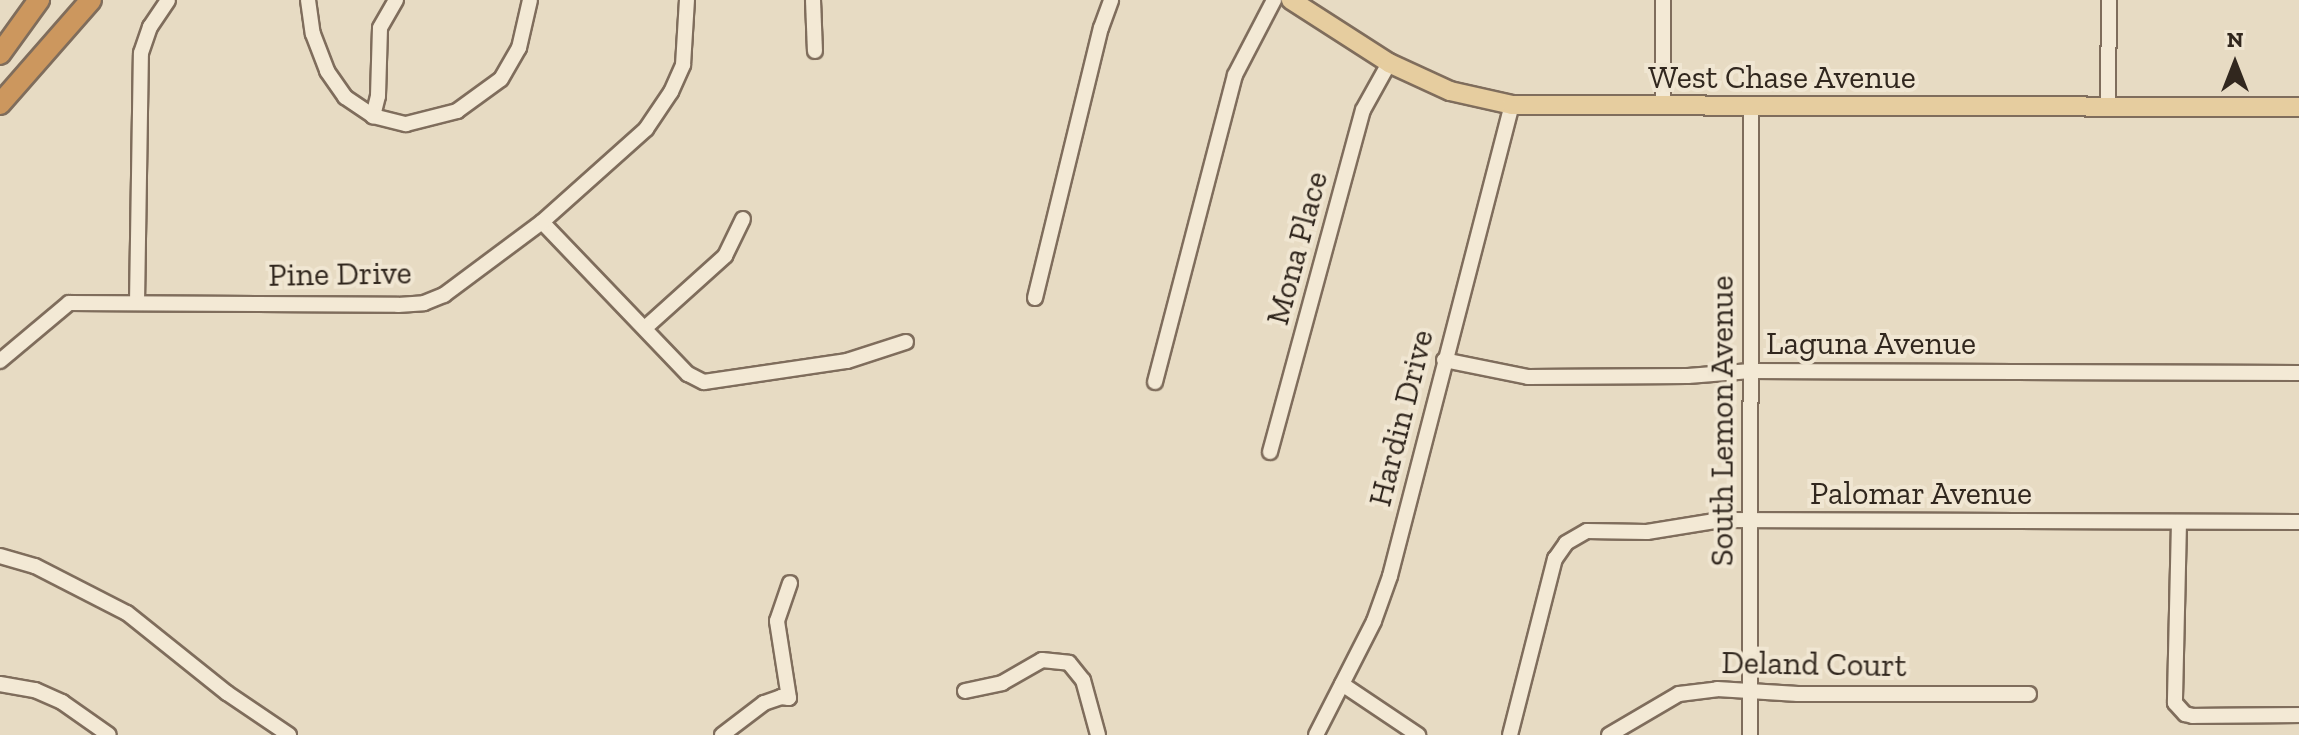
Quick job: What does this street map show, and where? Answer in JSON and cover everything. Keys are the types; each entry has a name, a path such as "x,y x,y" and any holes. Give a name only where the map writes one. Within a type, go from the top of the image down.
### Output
{"highway":[{"path":"0,54 39,0"},
{"path":"0,104 91,0"}],"main road":[{"name":"West Chase Avenue","path":"1291,0 1389,63 1450,91 1512,105 2299,107"}],"street":[{"path":"137,303 141,53 150,27 168,0"},
{"path":"308,0 313,34 327,71 345,97 373,116 390,122 419,123 457,111 481,97 512,63 529,14 530,0"},
{"path":"373,116 378,96 380,28 396,0"},
{"name":"Pine Drive","path":"0,361 69,303 424,303 458,287 542,222 646,129 671,92 683,65 687,0"},
{"path":"813,0 815,51"},
{"path":"1035,298 1101,28 1111,0"},
{"path":"1155,382 1235,75 1274,0"},
{"path":"1663,0 1663,106"},
{"path":"2108,106 2109,0"},
{"name":"Mona Place","path":"1270,452 1363,110 1389,63"},
{"name":"Hardin Drive","path":"1316,735 1378,613 1390,576 1512,105"},
{"name":"South Lemon Avenue","path":"1750,735 1751,106"},
{"path":"645,328 725,256 743,219"},
{"path":"542,222 688,374 704,382 847,361 906,342"},
{"name":"Laguna Avenue","path":"1444,360 1528,377 1688,376 1751,371 2299,373"},
{"name":"Palomar Avenue","path":"1510,735 1555,559 1566,543 1587,531 1647,532 1721,520 2299,522"},
{"path":"2179,522 2175,703 2185,714 2193,716 2299,715"},
{"path":"0,556 35,566 127,613 227,693 289,735"},
{"path":"722,735 764,703 781,697 789,698 777,621 790,583"},
{"path":"965,691 1002,683 1042,660 1069,663 1083,680 1098,735"},
{"path":"0,684 35,690 62,702 109,735"},
{"path":"1342,684 1418,735"},
{"name":"Deland Court","path":"1609,735 1679,694 1717,689 2029,694"}]}
